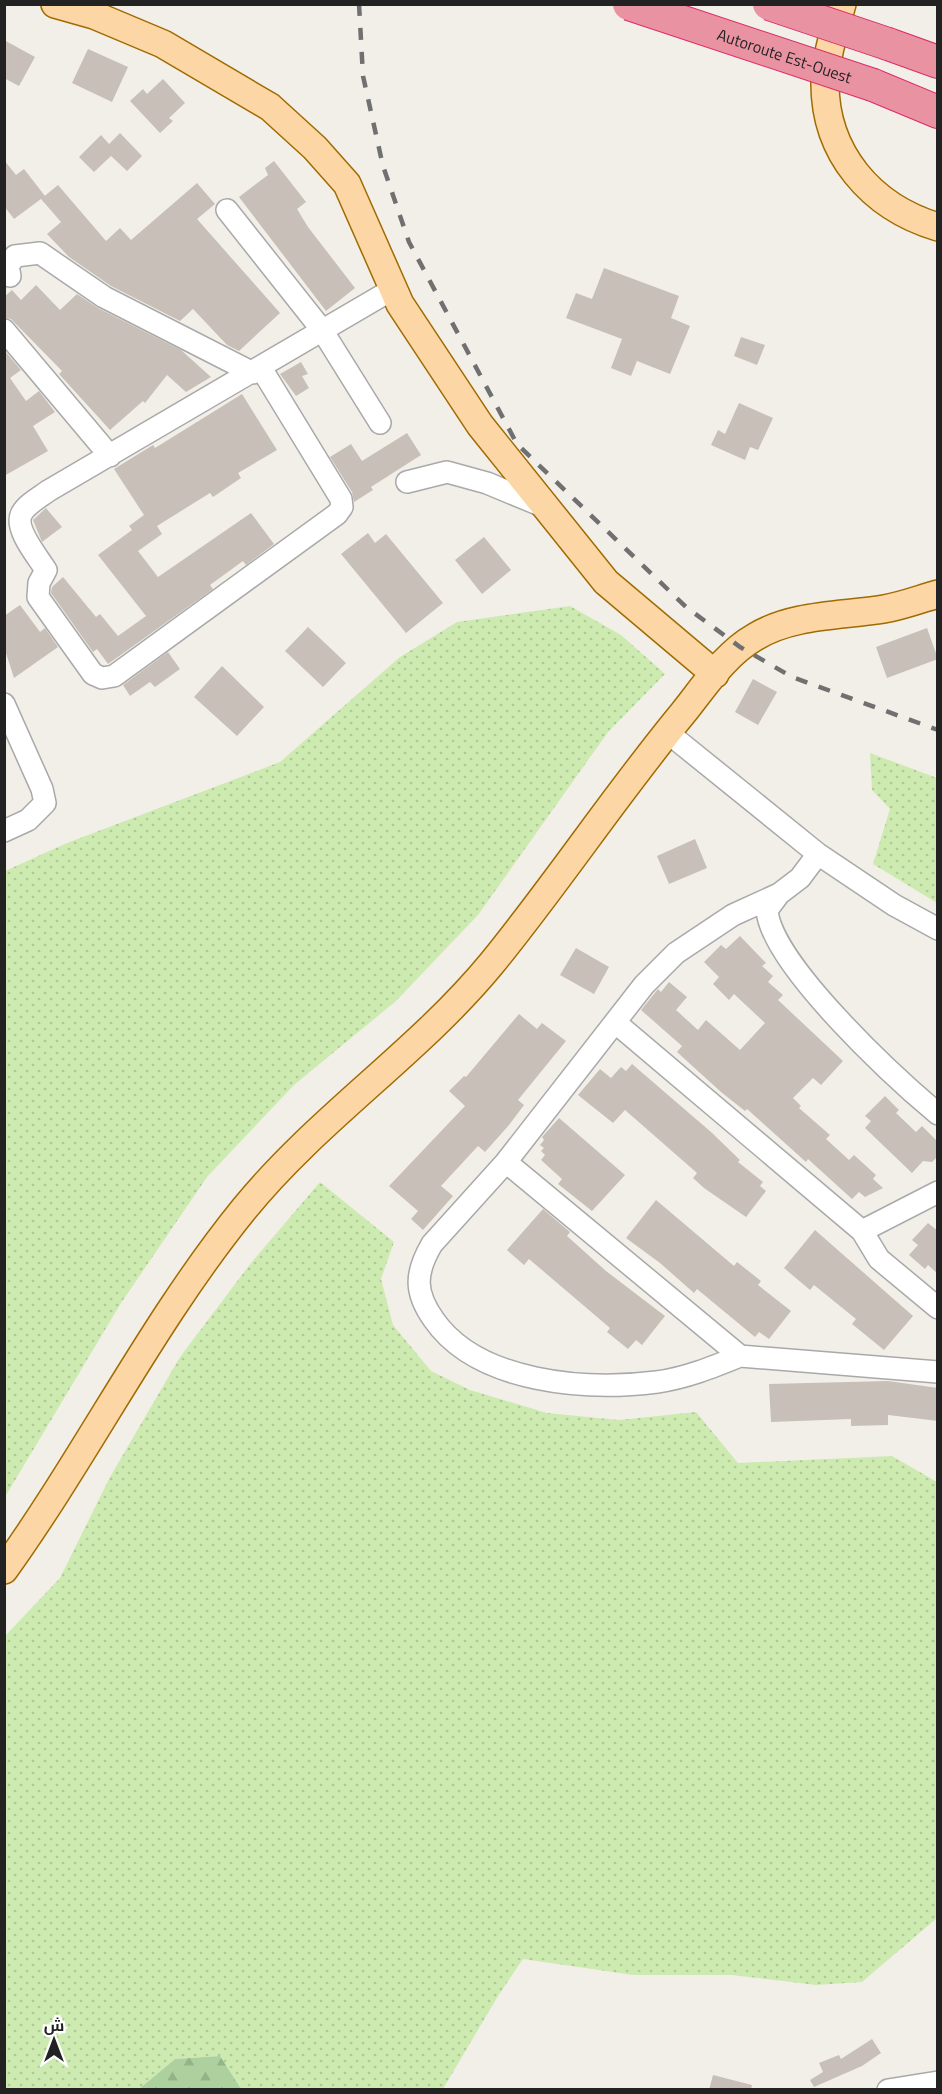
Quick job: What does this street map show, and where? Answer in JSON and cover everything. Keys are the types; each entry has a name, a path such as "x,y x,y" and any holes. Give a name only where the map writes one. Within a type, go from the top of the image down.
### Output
{"highway":[{"name":"Autoroute Est-Ouest","path":"629,4 873,85 938,112"},
{"path":"769,4 938,62"}],"main road":[{"path":"55,4 94,15 163,44 270,107 315,148 347,184 393,289 480,425 606,582 715,674"},
{"path":"842,4 833,34 825,81 834,134 860,180 878,198 921,221 938,226"},
{"path":"909,602 938,589"},
{"path":"4,1570 49,1508 159,1328 244,1209 293,1155 418,1041 490,965 667,732 740,647 776,627 888,609 938,594"},
{"path":"909,602 938,603"}],"street":[{"path":"227,210 322,330 380,423"},
{"path":"10,276 8,266 15,256 40,253 104,297 257,370 341,499 342,507 337,514 114,676 102,678 93,674 38,597 39,583 46,570 21,530 19,519 23,510 48,491 257,370 393,289"},
{"path":"4,330 110,456"},
{"path":"407,482 447,472 487,483 545,507"},
{"path":"4,704 42,789 45,803 28,820 4,831"},
{"path":"667,732 818,854 894,906 938,929"},
{"path":"818,854 800,878 779,894 734,915 676,953 644,985 506,1162 432,1244 424,1258 418,1279 422,1303 442,1332 470,1354 496,1367 531,1377 582,1384 656,1382 694,1374 740,1356 938,1372"},
{"path":"779,894 767,910 768,924 792,961 849,1034 938,1114"},
{"path":"616,1023 862,1231 879,1259 938,1308"},
{"path":"506,1162 740,1356"},
{"path":"862,1231 938,1192"},
{"path":"888,2090 938,2082"}],"green space":[{"path":"570,606 621,635 665,674 608,732 478,915 396,1001 294,1085 207,1177 121,1303 5,1497 5,871 67,843 280,762 400,657 457,622"},
{"path":"870,753 937,778 937,903 873,864 890,809 872,790"},
{"path":"320,1182 394,1242 381,1279 393,1325 431,1371 470,1390 547,1413 619,1420 696,1412 738,1463 892,1456 937,1482 937,1918 862,1982 816,1985 732,1975 633,1975 523,1959 498,1996 443,2089 241,2089 219,2056 175,2059 139,2089 5,2090 5,1636 60,1578 110,1477 180,1357 251,1263"},
{"path":"220,2056 241,2089 139,2089 175,2059"}],"building":[{"path":"4,40 35,57 19,86 4,78"},
{"path":"88,49 128,67 112,102 72,83"},
{"path":"163,79 185,103 169,118 173,121 160,133 130,101 143,89 147,94"},
{"path":"120,133 142,156 127,171 111,156 94,172 79,157 101,135 109,144"},
{"path":"4,160 16,175 24,169 45,196 14,219 4,206"},
{"path":"274,161 306,202 297,209 308,227 355,288 326,311 239,197 268,175 265,168"},
{"path":"197,183 215,204 197,219 280,313 239,351 227,345 193,309 180,321 111,286 69,257 47,234 61,222 41,199 58,185 106,241 120,228 131,240"},
{"path":"604,268 679,296 671,318 690,326 670,374 637,361 631,376 611,368 622,339 566,318 576,293 592,299"},
{"path":"36,285 60,310 77,294 98,308 181,350 211,377 186,392 167,375 145,403 143,401 110,430 59,374 62,371 11,319 4,318 4,297 12,290 21,300"},
{"path":"741,337 765,345 757,365 734,356"},
{"path":"4,350 21,370 10,378 26,401 39,391 55,412 33,426 48,451 4,476"},
{"path":"301,362 308,374 302,376 309,388 296,396 280,374"},
{"path":"242,394 277,450 238,473 241,478 213,497 210,493 157,526 162,534 138,551 158,577 251,513 274,544 246,565 243,561 210,585 213,589 108,664 97,649 93,652 51,593 52,587 63,577 96,617 100,614 118,636 146,616 98,555 132,530 129,526 144,515 114,469 153,445 155,448"},
{"path":"739,403 773,418 758,450 750,447 745,460 711,445 718,430 725,434"},
{"path":"407,433 421,455 371,487 373,490 354,502 352,492 330,457 351,444 362,461"},
{"path":"46,508 62,527 42,542 33,520"},
{"path":"368,533 375,543 386,534 443,603 406,633 341,554"},
{"path":"484,537 511,570 482,594 455,560"},
{"path":"20,605 40,632 45,628 58,647 14,678 4,647 4,616"},
{"path":"308,627 346,663 323,687 285,651"},
{"path":"927,628 938,659 887,678 876,647"},
{"path":"168,652 180,669 155,687 150,682 130,696 123,685"},
{"path":"222,666 264,707 237,736 194,697"},
{"path":"753,679 777,692 758,725 735,712"},
{"path":"695,839 707,868 669,884 657,856"},
{"path":"740,936 766,963 762,966 773,976 768,982 783,995 778,1000 843,1061 821,1085 813,1078 793,1098 801,1106 799,1108 830,1135 826,1139 849,1160 854,1155 876,1175 873,1179 883,1188 865,1197 859,1192 852,1199 808,1159 806,1162 747,1109 745,1111 721,1092 677,1052 682,1046 641,1010 658,989 661,992 669,982 687,997 676,1010 698,1030 706,1020 740,1050 765,1023 734,994 729,1000 713,984 719,977 704,962 721,945 726,949"},
{"path":"576,948 609,967 594,994 560,975"},
{"path":"519,1014 537,1029 542,1023 566,1041 518,1100 524,1105 509,1125 485,1152 478,1146 441,1186 453,1196 423,1230 411,1219 418,1211 389,1186 465,1106 449,1091 464,1076 466,1077"},
{"path":"632,1064 711,1132 740,1160 738,1162 763,1182 760,1186 766,1191 746,1217 704,1188 693,1178 697,1173 625,1110 613,1123 578,1095 600,1069 611,1078 621,1067 626,1071"},
{"path":"885,1096 899,1110 896,1113 916,1132 922,1126 938,1142 938,1156 932,1162 923,1161 912,1173 865,1128 871,1121 865,1116"},
{"path":"559,1118 625,1175 592,1211 558,1184 562,1179 541,1160 545,1155 541,1151 544,1148 540,1145 544,1140 542,1137"},
{"path":"656,1200 734,1266 737,1262 761,1281 758,1285 791,1311 769,1339 759,1332 755,1337 697,1289 694,1293 660,1263 626,1238"},
{"path":"543,1209 570,1232 567,1236 606,1271 665,1316 642,1345 636,1340 628,1349 607,1332 610,1328 529,1259 524,1265 507,1250"},
{"path":"928,1223 938,1231 938,1274 928,1265 925,1269 909,1255 918,1245 912,1240"},
{"path":"815,1230 913,1316 884,1350 852,1324 856,1319 814,1285 810,1290 784,1268"},
{"path":"888,1381 938,1388 938,1421 888,1415 888,1425 851,1426 851,1419 771,1422 769,1384"},
{"path":"872,2039 881,2053 862,2066 814,2087 810,2080 823,2072 819,2063 839,2055 841,2059"},
{"path":"713,2075 752,2085 751,2090 709,2090"}],"railway":[{"path":"359,4 363,76 383,166 409,242 517,444 686,607 740,647 792,677 938,730"}]}
